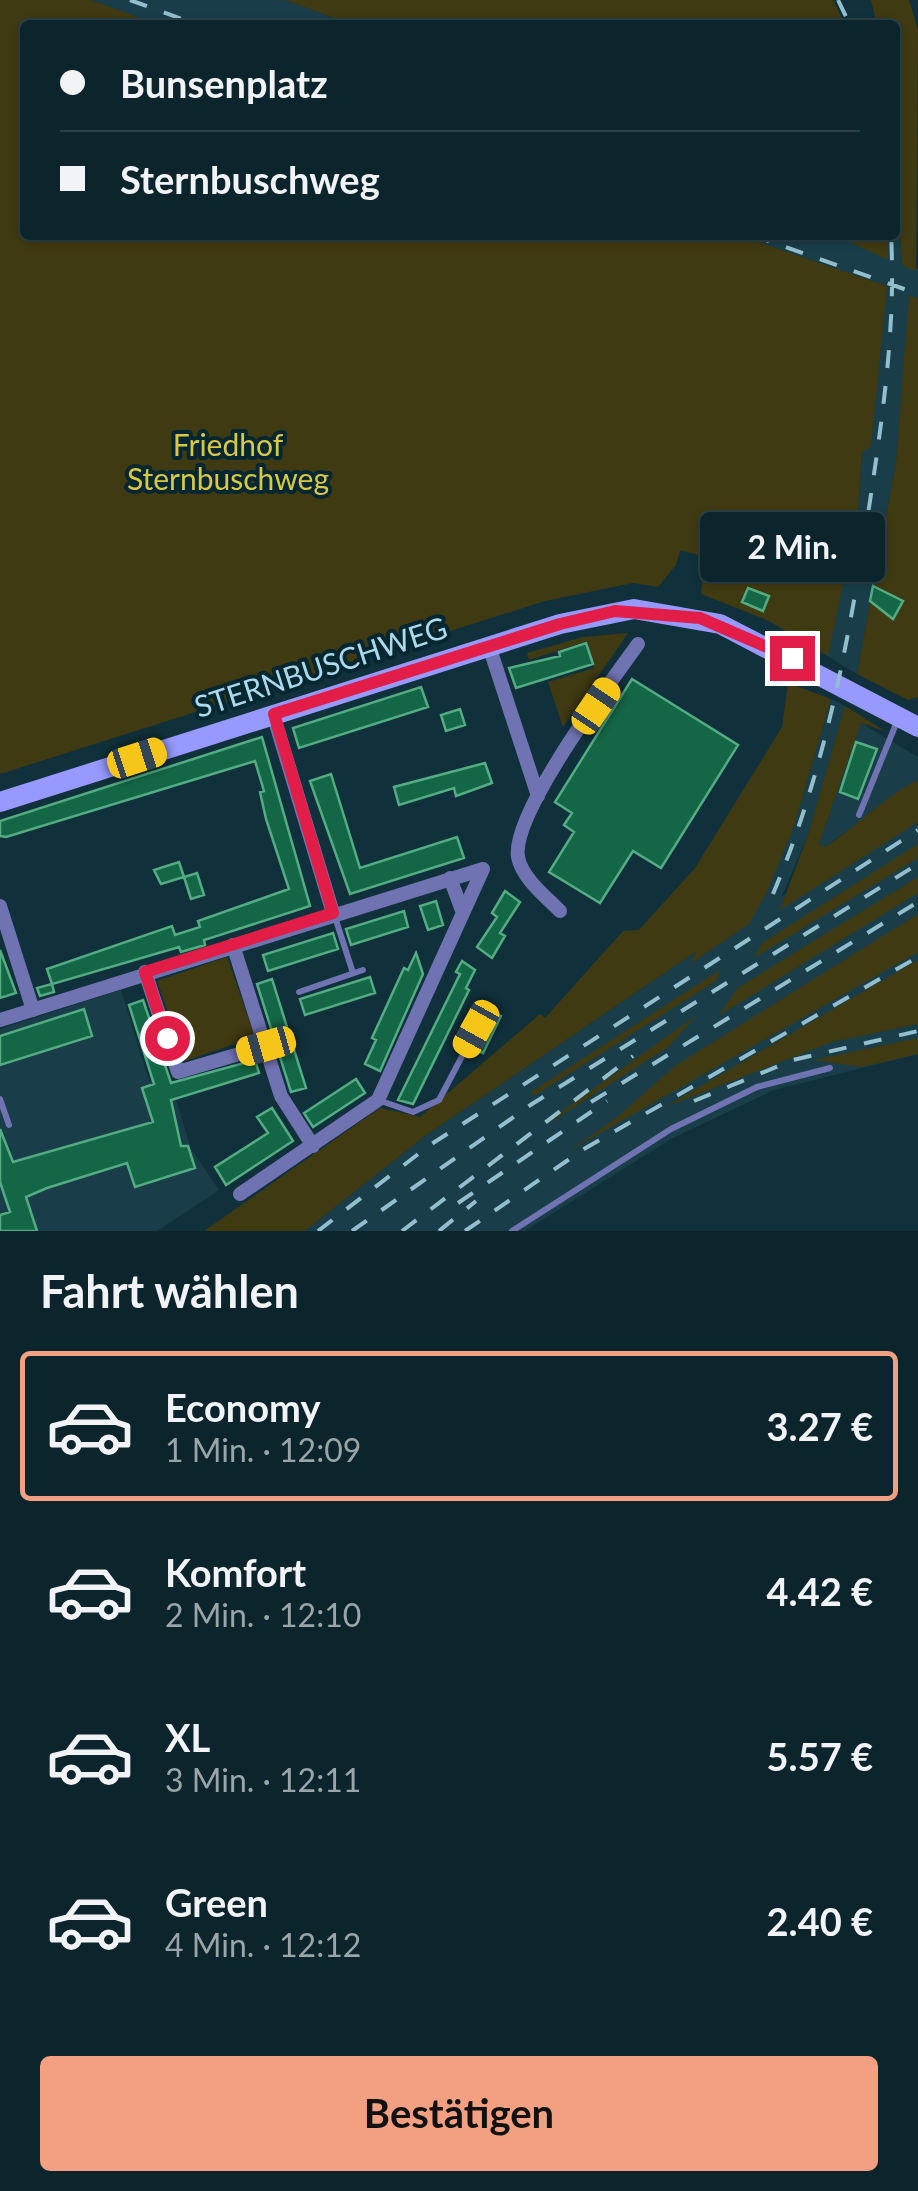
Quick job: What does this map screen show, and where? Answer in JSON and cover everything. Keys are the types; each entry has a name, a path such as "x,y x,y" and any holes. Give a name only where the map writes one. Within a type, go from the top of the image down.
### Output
{"main road":[{"name":"STERNBUSCHWEG","path":"0,802 490,646 598,614 634,609 720,624 909,722"}],"street":[{"path":"560,911 519,861 518,850 538,796 638,644"},
{"name":"STERNBUSCHWEG","path":"490,646 538,796"},
{"path":"274,714 333,913"},
{"path":"0,1020 483,869 378,1100 240,1194"},
{"path":"450,878 462,912"},
{"path":"0,906 34,1010"},
{"path":"233,945 281,1096 313,1146"},
{"path":"145,972 178,1072 266,1046"}],"lane":[{"path":"859,815 888,737 909,722"},
{"path":"333,913 353,973"},
{"path":"299,992 363,970"},
{"path":"378,1100 414,1112 440,1100 489,1005"},
{"path":"512,1231 671,1129 757,1087 830,1068"},
{"path":"0,1100 8,1124"}],"shaded area":[{"path":"91,0 285,0 339,20 146,20"},
{"path":"900,233 902,265 918,269 918,299 910,296 896,462 857,674 809,645 858,514 862,452 887,286 753,240 846,240 888,259 888,240 900,240"},
{"path":"831,699 845,706 838,737 809,832 782,896 918,815 918,978 888,1030 918,1024 918,1054 774,1090 671,1139 525,1231 305,1231 425,1136 700,949 794,826"},
{"path":"861,723 918,757 918,780 825,847 819,844"},
{"path":"121,990 149,1081 169,1076 191,1149 219,1190 157,1231 0,1231 0,1029"}],"green space":[{"name":"Friedhof Sternbuschweg","path":"0,0 91,0 146,20 20,20 20,240 753,240 887,286 871,447 862,452 858,514 828,656 767,620 701,594 705,557 680,550 676,565 658,587 633,583 545,601 0,774"},
{"path":"285,0 833,0 843,20 339,20"},
{"path":"871,0 909,0 918,30 916,271 902,265 900,20 876,20"},
{"path":"846,240 888,240 888,260"},
{"path":"909,295 918,299 918,697 908,700 857,674 896,462"},
{"path":"628,633 563,727 548,682 594,668 587,641 529,660 527,653 583,637"},
{"path":"788,683 831,699 794,826 767,892 749,924 690,964 697,951 425,1136 305,1231 204,1231 380,1108 420,1117 540,1014 545,1018 623,931 639,930 695,868 782,727"},
{"path":"845,706 885,731 861,723 819,844 825,847 918,780 918,822 780,910 809,832"},
{"path":"918,844 918,858 754,958 762,943"},
{"path":"918,877 918,893 718,1016 739,987"},
{"path":"918,914 918,952 569,1151 615,1119 675,1066"},
{"path":"227,957 255,1037 185,1061 157,981"},
{"path":"918,960 918,1024 832,1042 663,1108"},
{"path":"720,970 716,981 534,1096 531,1092"},
{"path":"697,1015 668,1047 551,1122 550,1120"},
{"path":"918,1038 918,1054 862,1067 813,1060"}],"building":[{"path":"873,586 903,601 893,619 870,601"},
{"path":"748,588 769,596 763,611 742,602"},
{"path":"586,643 593,664 516,688 509,668 560,656 559,652"},
{"path":"632,679 738,745 661,868 633,851 600,903 549,872 574,832 564,825 572,813 555,802"},
{"path":"421,687 428,707 299,748 293,728"},
{"path":"460,709 465,725 446,731 441,715"},
{"path":"262,737 310,906 204,940 205,945 181,952 179,947 52,984 47,969 172,926 175,935 200,927 198,921 289,889 266,819 260,792 264,791 255,761 6,837 0,836 0,821"},
{"path":"856,742 877,749 858,799 840,792"},
{"path":"485,763 492,783 456,796 454,788 399,805 394,787"},
{"path":"331,774 360,868 457,837 464,858 350,894 310,781"},
{"path":"179,862 184,877 161,884 154,870"},
{"path":"197,873 204,895 191,899 184,877"},
{"path":"505,891 520,902 500,933 505,936 492,958 477,947 497,917 492,913"},
{"path":"436,901 443,925 428,930 420,906"},
{"path":"404,911 408,927 351,945 346,929"},
{"path":"333,933 338,949 268,971 263,955"},
{"path":"0,950 16,993 0,998"},
{"path":"416,953 423,974 380,1071 365,1064 376,1040 372,1038 404,968 408,970"},
{"path":"462,961 475,970 466,988 469,990 413,1104 398,1100 460,974 456,972"},
{"path":"370,977 375,993 305,1015 300,999"},
{"path":"272,979 306,1088 291,1092 257,984"},
{"path":"52,984 54,992 40,996 37,988"},
{"path":"143,1000 171,1083 255,1060 259,1073 171,1100 181,1146 188,1146 195,1168 135,1187 127,1163 47,1188 26,1197 37,1231 0,1231 0,1215 10,1212 0,1182 0,1129 13,1162 153,1122 142,1088 154,1084 129,1005"},
{"path":"84,1009 92,1036 0,1065 0,1036"},
{"path":"493,1012 501,1016 483,1053 474,1049"},
{"path":"356,1079 365,1093 313,1127 304,1113"},
{"path":"272,1108 293,1141 226,1185 215,1167 268,1133 257,1117"}],"railway":[{"path":"130,0 184,20"},
{"path":"838,0 848,20"},
{"path":"766,240 918,294"},
{"path":"773,894 822,750 854,601 887,369 891,240"},
{"path":"318,1231 430,1145 918,830"},
{"path":"352,1231 532,1104 918,864"},
{"path":"591,1102 918,902"},
{"path":"465,1231 584,1149 918,957"},
{"path":"694,1101 793,1060 918,1031"},
{"path":"402,1231 633,1056"},
{"path":"458,1203 607,1101"},
{"path":"439,1231 476,1201"}],"route":[{"path":"167,1038 145,972 333,913 274,714 560,624 615,611 634,609 700,618 792,658"}]}
